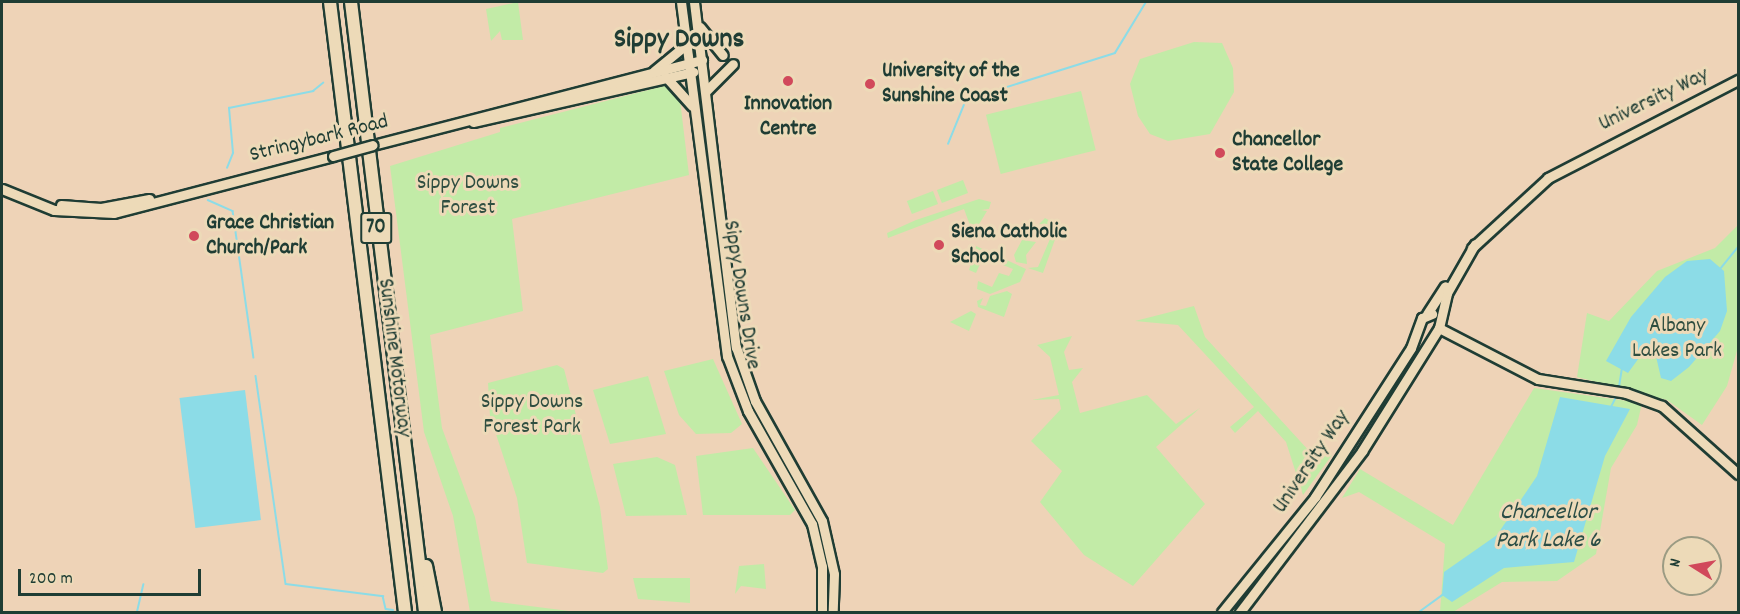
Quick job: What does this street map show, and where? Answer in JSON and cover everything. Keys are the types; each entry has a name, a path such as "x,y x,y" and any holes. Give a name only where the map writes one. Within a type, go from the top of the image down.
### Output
{"highway":[{"name":"Sunshine Motorway","path":"330,2 405,612"},
{"name":"Sunshine Motorway","path":"351,2 425,612"},
{"path":"405,453 435,612"},
{"path":"391,504 399,612"}],"main road":[{"name":"Sippy Downs Drive","path":"681,2 727,356 748,411 812,524 822,567 822,612"},
{"name":"Sippy Downs Drive","path":"694,2 736,347 755,401 822,521 833,568 834,612"},
{"path":"697,22 723,55"},
{"path":"652,72 687,45"},
{"path":"706,91 733,64"},
{"name":"Stringybark Road","path":"461,123 498,109 652,72 702,65"},
{"name":"Stringybark Road","path":"2,189 27,198 101,208 186,193 461,123 666,77 689,68"},
{"path":"666,77 679,85 694,110"},
{"name":"University Way","path":"1222,612 1315,497 1411,348 1427,314 1475,244 1548,178 1738,80"},
{"name":"University Way","path":"1239,612 1338,486 1437,327 1447,293 1475,244"},
{"path":"1427,314 1437,327"},
{"path":"1421,324 1437,327 1538,379 1626,393 1676,415 1738,474"}],"green space":[{"path":"518,2 523,40 502,40 500,31 491,41 486,9"},
{"path":"1194,42 1222,43 1233,68 1234,92 1210,134 1168,141 1150,134 1138,116 1130,84 1140,59"},
{"name":"Sippy Downs Forest","path":"668,85 680,100 689,175 512,219 523,311 430,335 442,428 475,517 491,601 577,612 470,612 453,516 424,432 390,166 500,132 500,128"},
{"path":"1081,91 1096,150 1001,174 986,115"},
{"path":"963,180 968,193 942,203 937,190"},
{"path":"933,191 938,204 912,214 907,201"},
{"path":"979,199 991,202 989,209 981,210 987,211 978,226 971,228 964,209 888,238 887,233 916,220"},
{"path":"1045,218 1056,224 1058,231 1043,273 1028,268 1038,267 1056,225 1039,224"},
{"name":"Albany Lakes Park","path":"1738,225 1738,347 1727,386 1702,425 1667,400 1577,377 1587,313 1609,321 1657,271 1715,248"},
{"path":"1022,240 1036,242 1026,255 1027,264 1016,262 1014,255"},
{"path":"976,246 1026,269 1020,282 990,294 977,289 978,281 992,287 999,273 1009,276 1013,269 983,257 976,273 969,270"},
{"path":"1007,291 1012,294 1004,317 978,307 977,301 983,298 980,305 986,306 990,296"},
{"path":"1194,306 1205,337 1311,453 1332,455 1303,495 1286,442 1258,411 1235,433 1230,427 1254,407 1178,325 1135,321"},
{"path":"971,311 976,314 969,331 950,322"},
{"path":"1072,336 1064,352 1069,370 1083,368 1072,382 1080,413 1147,395 1176,424 1200,408 1156,447 1205,504 1133,586 1084,555 1040,502 1062,471 1031,441 1061,409 1059,399 1032,400 1059,395 1050,357 1037,345"},
{"path":"713,359 742,424 731,433 696,434 679,415 664,371"},
{"name":"Sippy Downs Forest Park","path":"557,365 564,369 600,507 608,569 603,573 527,563 517,498 490,416 488,383"},
{"path":"648,376 666,434 610,444 593,390"},
{"path":"1534,388 1642,403 1637,425 1611,468 1596,554 1557,581 1502,582 1453,612 1440,612 1445,544 1359,492 1342,498 1360,469 1453,525"},
{"path":"753,448 795,510 790,515 703,515 696,456"},
{"path":"657,457 675,465 687,515 626,516 613,464"},
{"path":"764,564 766,589 741,586 735,594 739,566"},
{"path":"633,578 690,578 690,603 638,599"}],"water":[{"path":"1710,259 1724,271 1727,311 1720,331 1689,367 1671,381 1661,378 1655,352 1644,351 1628,373 1606,361 1631,317 1665,277 1687,261"},
{"path":"245,390 261,520 195,528 179,398"},
{"name":"Chancellor Park Lake 6","path":"1560,397 1630,409 1605,456 1574,562 1504,568 1452,602 1442,595 1444,572 1497,535 1537,476"}],"waterway":[{"path":"948,144 966,100 1115,53 1146,2"},
{"path":"227,168 233,153 229,108 313,91 323,83"},
{"path":"208,200 233,211 254,358"},
{"path":"1721,268 1738,247"},
{"path":"1619,387 1622,368"},
{"path":"256,376 286,584 383,596 386,609 393,610"},
{"path":"1611,407 1617,395"},
{"path":"137,612 143,585"},
{"path":"1419,612 1442,595"}],"place":[{"name":"Innovation Centre","path":"788,81"},
{"name":"University of the Sunshine Coast","path":"870,84"},
{"name":"Chancellor State College","path":"1220,153"},
{"name":"Grace Christian Church/Park","path":"194,236"},
{"name":"Siena Catholic School","path":"939,245"}],"district":[{"name":"Sippy Downs","path":"679,41"}]}
